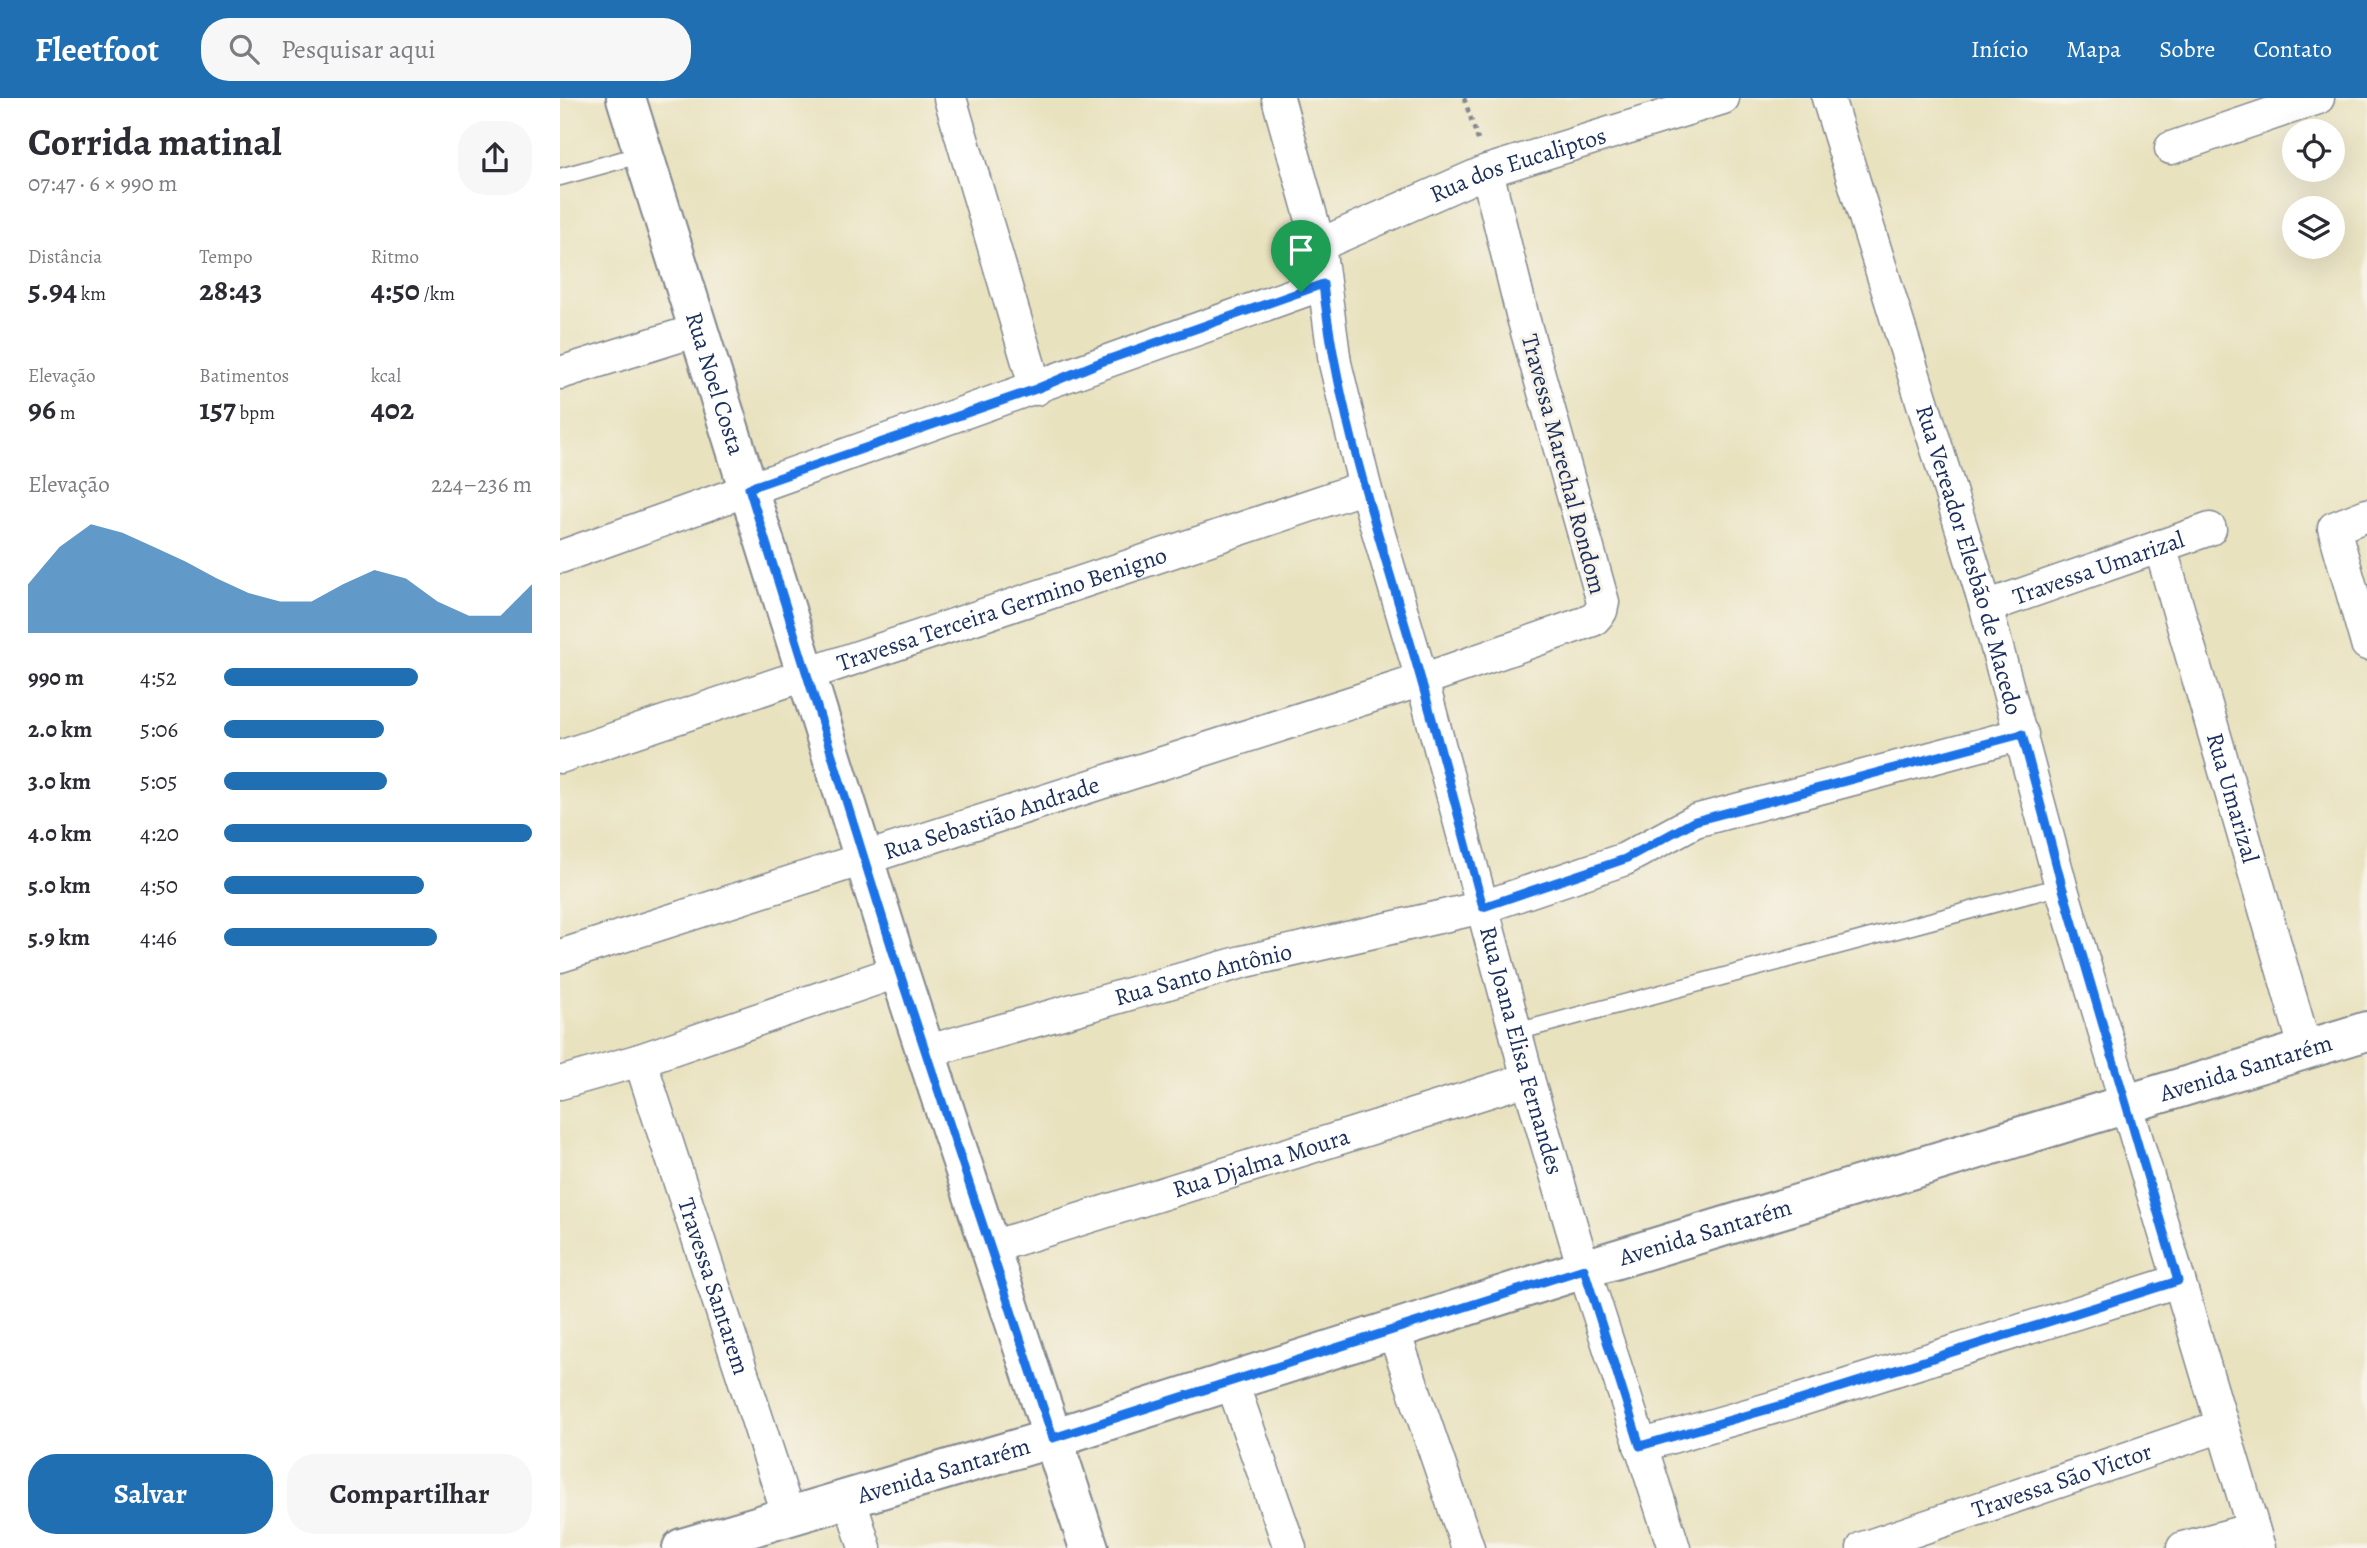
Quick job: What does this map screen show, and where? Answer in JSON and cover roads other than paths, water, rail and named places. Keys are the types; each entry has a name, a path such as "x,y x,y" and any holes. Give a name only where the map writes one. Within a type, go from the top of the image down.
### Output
{"street":[{"name":"Rua Noel Costa","path":"626,98 899,971 1089,1548"},
{"path":"950,98 1036,389"},
{"name":"Rua Joana Elisa Fernandes","path":"1278,98 1319,245 1335,363 1364,487 1422,680 1528,1079 1584,1269 1674,1548"},
{"name":"Rua dos Eucaliptos","path":"1319,245 1487,171 1723,98"},
{"name":"Rua Vereador Elesbão de Macedo","path":"1828,98 1986,607 2062,886 2256,1538"},
{"path":"2171,148 2318,98"},
{"name":"Travessa Marechal Rondom","path":"1422,680 1593,620 1603,602 1529,339 1487,171"},
{"path":"560,557 749,488 1036,389 1101,362 1323,284"},
{"path":"560,373 698,330"},
{"name":"Travessa Terceira Germino Benigno","path":"560,757 1364,487"},
{"path":"2367,515 2334,527 2367,644"},
{"name":"Travessa Umarizal","path":"1986,607 2210,529"},
{"name":"Rua Umarizal","path":"2160,546 2306,1051"},
{"name":"Rua Sebastião Andrade","path":"560,956 1422,680"},
{"name":"Rua Santo Antônio","path":"925,1052 1242,962 1483,907 1625,859 1695,821 2022,734"},
{"path":"560,1083 640,1060 899,971"},
{"name":"Avenida Santarém","path":"682,1548 788,1514 1053,1438 1584,1269 2367,1031"},
{"name":"Travessa Santarem","path":"640,1060 788,1514"},
{"name":"Rua Djalma Moura","path":"992,1247 1528,1079"},
{"path":"1640,1446 1800,1400 2178,1281"},
{"path":"1393,1329 1468,1548"},
{"path":"1231,1380 1290,1548"},
{"name":"Travessa São Victor","path":"1863,1548 2222,1426"},
{"path":"849,1497 865,1548"},
{"path":"2183,1548 2256,1538"}],"lane":[{"path":"560,177 643,154"},
{"path":"1516,1032 2062,886"}]}
